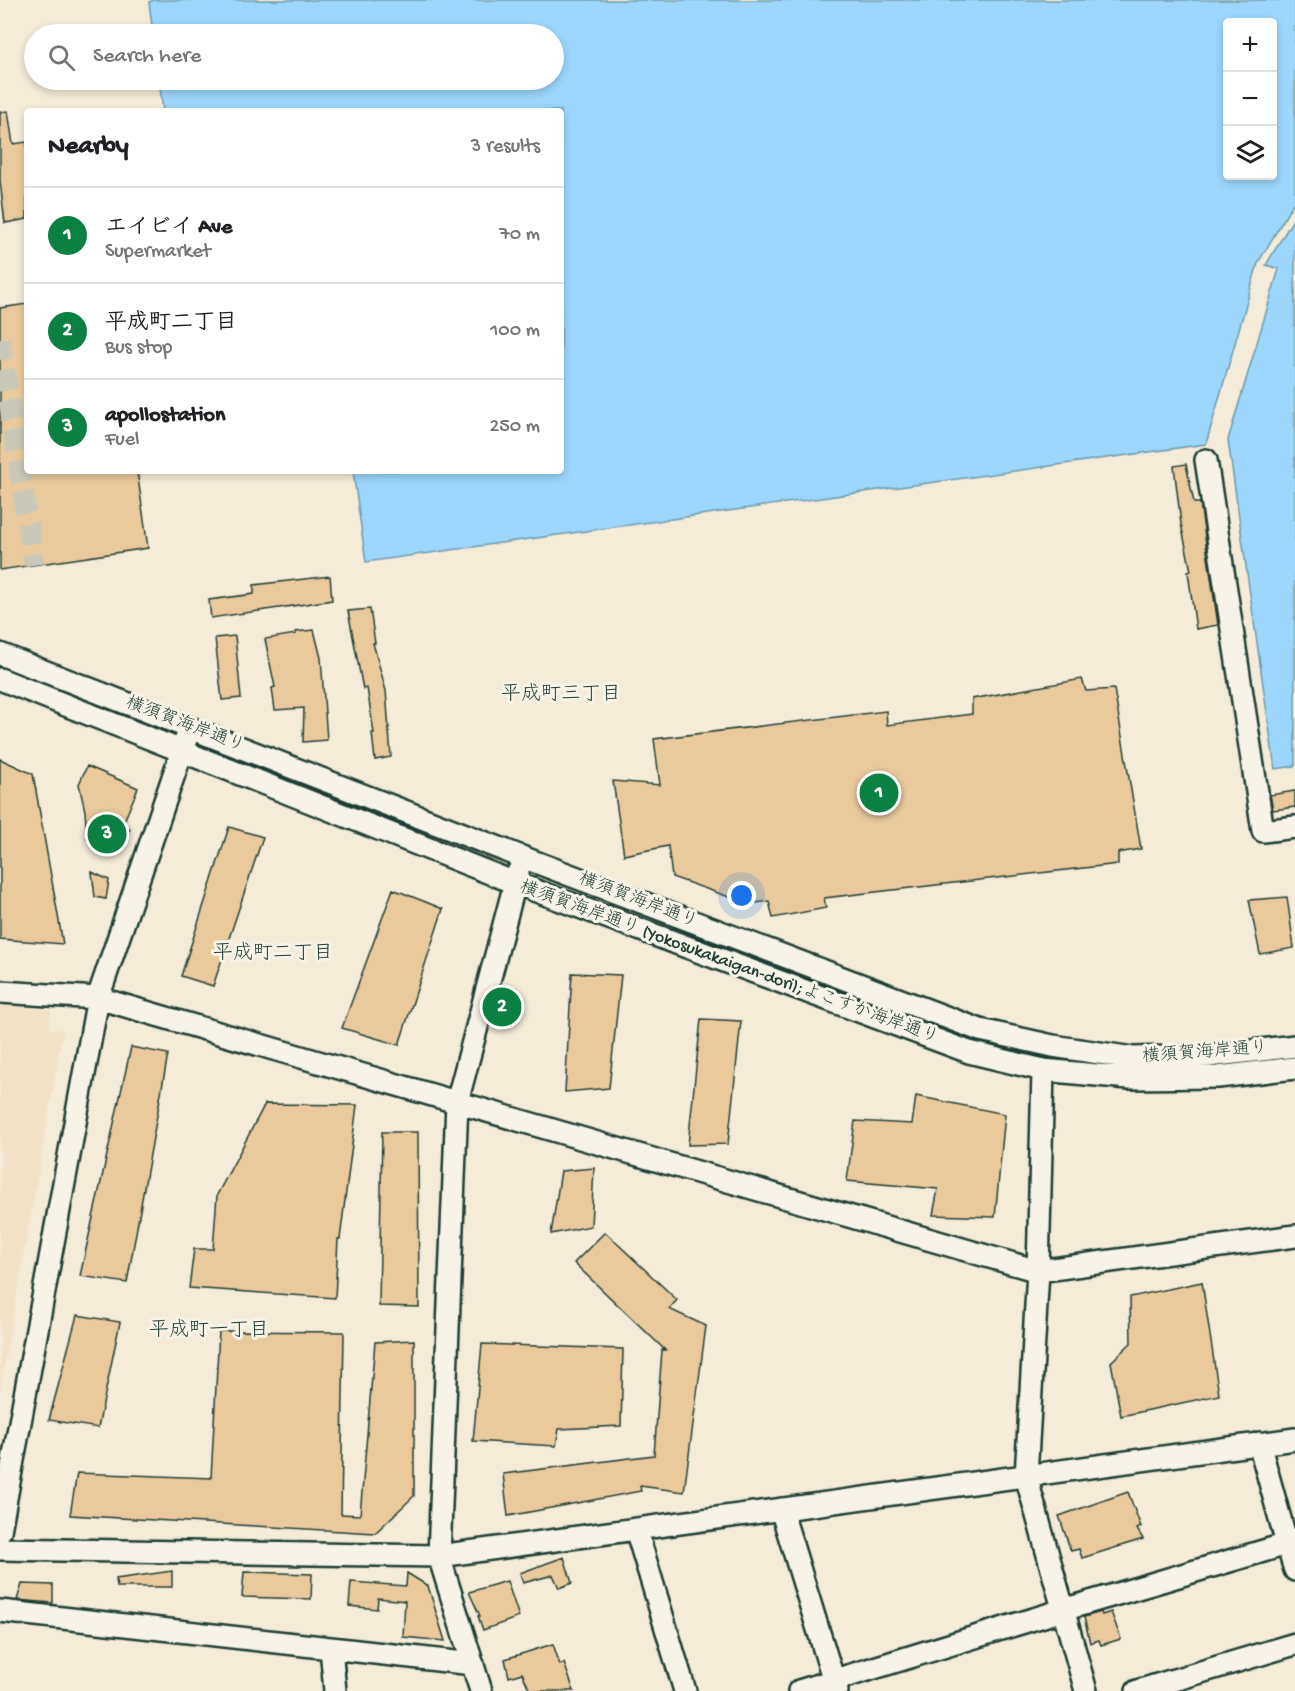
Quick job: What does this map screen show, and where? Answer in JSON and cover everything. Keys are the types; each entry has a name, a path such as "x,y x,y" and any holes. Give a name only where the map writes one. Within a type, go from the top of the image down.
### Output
{"street":[{"path":"1206,460 1263,831 1295,827"},
{"name":"横須賀海岸通り","path":"0,654 522,857 980,1030 1053,1046 1133,1058 1208,1056 1295,1046"},
{"name":"横須賀海岸通り (Yokosukakaigan-dori);よこすか海岸通り","path":"0,679 515,883 969,1052 1043,1070 1129,1078 1207,1078 1295,1068"},
{"path":"0,1531 98,998 183,751 189,726"},
{"path":"481,1691 439,1556 457,1102 522,857"},
{"path":"0,992 98,998 1038,1271 1295,1236"},
{"path":"1043,1070 1038,1271 1026,1476 1086,1691"},
{"path":"0,1549 439,1556 1295,1438"},
{"path":"1259,1443 1291,1543 1295,1570"},
{"path":"781,1509 835,1686"},
{"path":"636,1529 685,1691"},
{"path":"799,1691 835,1686 1063,1610 1291,1543"},
{"path":"0,1611 473,1664"},
{"path":"1137,1691 1295,1644"},
{"path":"331,1648 335,1691"}],"shaded area":[{"path":"0,1006 51,1010 49,1029 63,1030 0,1391"}],"water":[{"path":"154,0 1295,0 1295,200 1258,263 1206,444 366,562 353,474 564,474 564,108 163,108 160,90 564,90 564,24 152,24 149,2"},
{"path":"1295,216 1295,766 1275,769 1228,440 1279,269 1266,265"}],"building":[{"path":"8,111 13,144 24,142 24,220 5,223 0,181 0,112"},
{"path":"24,304 24,474 137,474 148,548 0,570 0,308"},
{"path":"1186,464 1194,503 1200,503 1218,625 1196,629 1188,572 1191,571 1181,524 1174,466"},
{"path":"330,576 332,600 211,618 209,600 254,594 254,585"},
{"path":"370,609 375,643 373,643 386,691 391,757 375,760 372,733 374,733 367,688 363,689 348,611"},
{"path":"314,630 321,658 327,740 303,742 304,708 275,710 272,688 275,687 265,639"},
{"path":"235,636 241,698 222,700 215,638"},
{"path":"1082,679 1086,691 1114,689 1141,849 1118,853 1118,864 824,898 826,908 773,918 769,901 749,904 672,877 668,846 624,855 613,781 660,785 654,739 886,711 887,725 972,714 972,699"},
{"path":"0,759 33,774 63,944 0,939"},
{"path":"87,766 138,788 122,826 130,829 119,853 87,839 85,811 79,784"},
{"path":"1295,791 1295,807 1273,810 1270,795"},
{"path":"229,827 263,837 213,986 181,976"},
{"path":"92,872 109,880 106,899 95,897"},
{"path":"393,889 443,909 399,1045 342,1028"},
{"path":"1287,897 1294,948 1260,954 1249,900"},
{"path":"572,973 621,975 609,1088 565,1092"},
{"path":"701,1019 741,1021 728,1144 688,1145"},
{"path":"131,1047 168,1054 127,1283 80,1276"},
{"path":"916,1096 1005,1114 995,1217 933,1215 938,1189 847,1181 855,1121 912,1124"},
{"path":"265,1104 357,1105 340,1239 338,1239 335,1298 189,1288 194,1249 213,1249 217,1195"},
{"path":"382,1132 418,1132 419,1307 379,1306"},
{"path":"594,1168 591,1226 551,1234 561,1171"},
{"path":"605,1232 677,1300 669,1309 706,1326 684,1492 640,1486 641,1491 508,1516 503,1474 654,1455 662,1350 665,1350 574,1263"},
{"path":"1202,1282 1219,1395 1121,1416 1111,1362 1131,1343 1130,1297"},
{"path":"77,1315 120,1322 98,1428 49,1420"},
{"path":"219,1331 344,1332 341,1514 360,1515 375,1342 414,1340 414,1496 375,1533 70,1515 77,1473 211,1478"},
{"path":"482,1344 623,1349 621,1426 559,1429 556,1446 473,1441"},
{"path":"1128,1492 1141,1527 1137,1529 1143,1539 1082,1558 1079,1549 1071,1551 1059,1516"},
{"path":"564,1557 572,1583 559,1588 553,1575 523,1583 520,1573"},
{"path":"172,1571 172,1587 117,1587 116,1579"},
{"path":"244,1572 312,1574 311,1599 242,1597"},
{"path":"407,1573 428,1586 445,1641 403,1637 405,1601 378,1598 377,1609 349,1606 351,1582 406,1586"},
{"path":"507,1581 519,1617 483,1630 478,1616 480,1616 469,1592"},
{"path":"22,1584 53,1585 53,1603 17,1600"},
{"path":"1101,1612 1102,1615 1111,1612 1121,1639 1101,1645 1099,1640 1090,1643 1084,1617"},
{"path":"553,1644 560,1665 564,1663 574,1691 530,1691 522,1673 509,1677 505,1659"}],"tunnel":[{"path":"0,339 34,565"}],"place":[{"name":"エイビイ Ave","path":"879,793"},
{"name":"apollostation","path":"107,834"},
{"name":"平成町二丁目","path":"502,1007"}],"district":[{"name":"平成町三丁目","path":"561,695"},
{"name":"平成町二丁目","path":"273,954"},
{"name":"平成町一丁目","path":"209,1331"}]}
